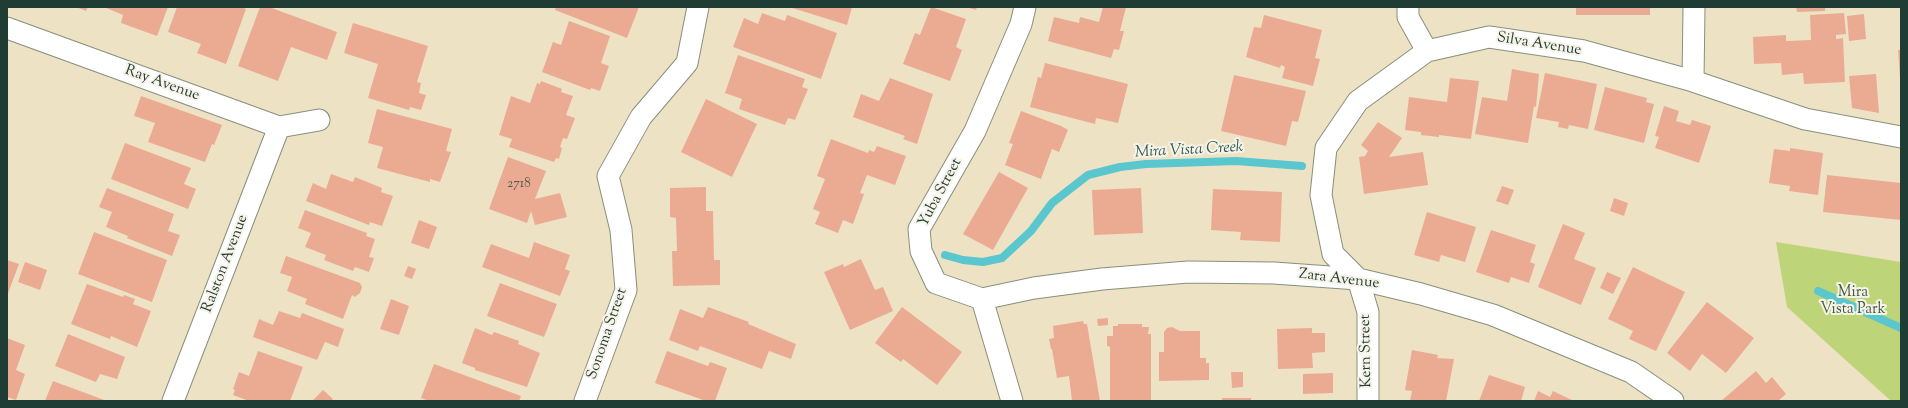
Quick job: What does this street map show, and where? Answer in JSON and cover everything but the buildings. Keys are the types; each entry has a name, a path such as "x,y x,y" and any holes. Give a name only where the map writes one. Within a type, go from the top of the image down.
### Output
{"street":[{"name":"Sonoma Street","path":"585,401 626,290 621,230 608,176 641,117 687,63 698,7"},
{"name":"Yuba Street","path":"982,299 936,283 921,251 920,229 975,131 1021,24 1026,7"},
{"path":"1408,7 1408,17 1426,51"},
{"path":"1692,81 1694,7"},
{"name":"Ray Avenue","path":"7,28 279,127 320,120"},
{"name":"Silva Avenue","path":"1358,279 1333,254 1321,195 1326,148 1358,101 1426,51 1489,37 1584,52 1692,81 1805,119 1901,137"},
{"name":"Ralston Avenue","path":"173,401 279,127"},
{"name":"Zara Avenue","path":"982,299 1034,288 1102,279 1188,272 1274,273 1358,279 1420,294 1492,315 1631,372 1673,401"},
{"name":"Kern Street","path":"1358,279 1368,312 1368,401"},
{"path":"982,299 1012,401"}],"green space":[{"name":"Mira Vista Park","path":"1776,242 1901,262 1901,401 1891,401 1787,307"}],"waterway":[{"name":"Mira Vista Creek","path":"945,255 963,260 983,262 1002,258 1031,231 1052,203 1088,175 1120,167 1146,164 1236,161 1302,166"},
{"name":"Mira Vista Creek","path":"1818,291 1901,328"}]}
